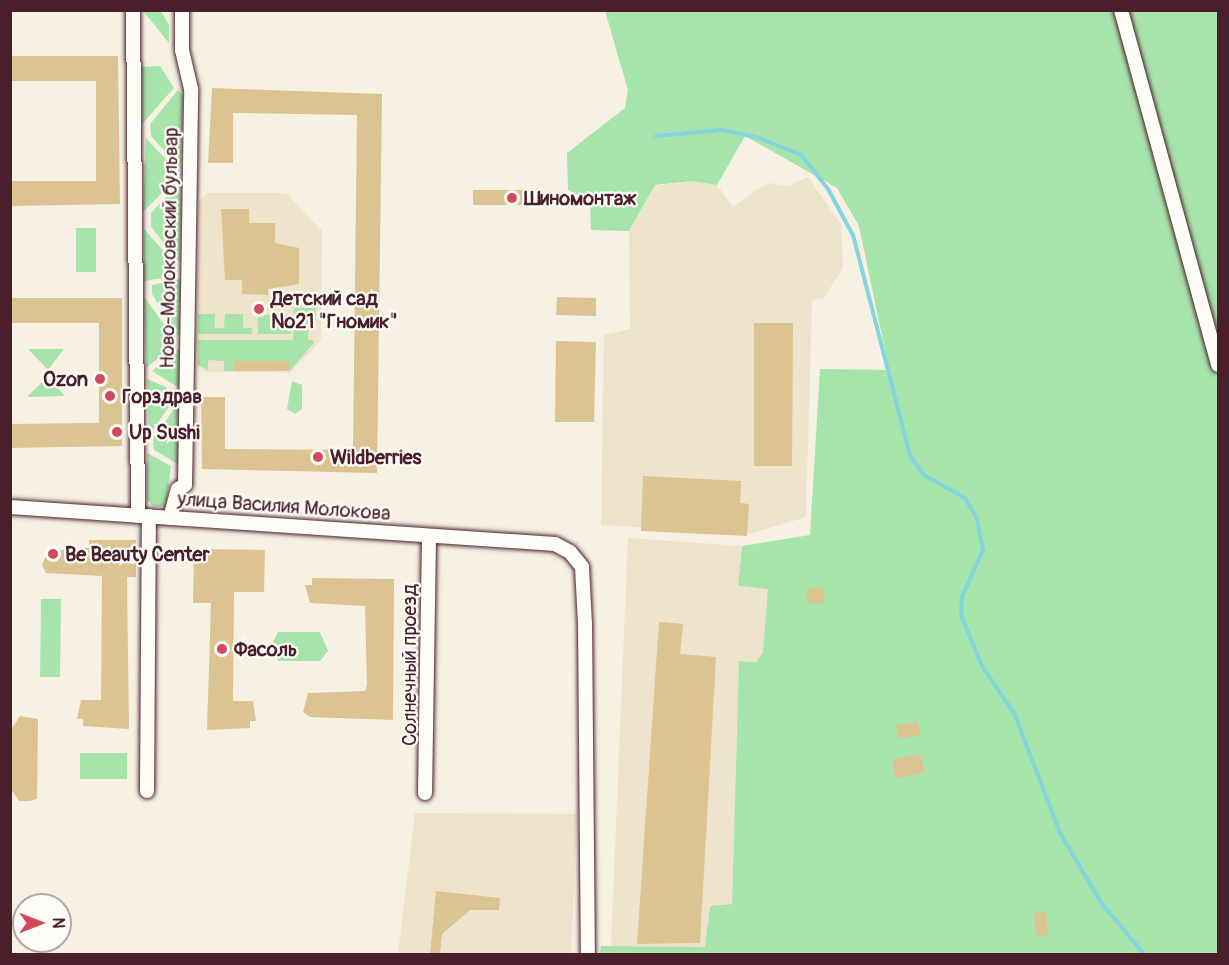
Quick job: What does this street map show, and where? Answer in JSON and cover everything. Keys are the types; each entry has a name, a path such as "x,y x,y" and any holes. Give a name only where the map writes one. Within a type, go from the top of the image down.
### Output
{"street":[{"name":"Ново-Молоковский бульвар","path":"133,10 144,516 147,791"},
{"name":"Ново-Молоковский бульвар","path":"170,518 178,489 185,485 191,89 182,50 182,10"},
{"path":"1121,10 1218,365"},
{"path":"1208,328 1218,316"},
{"name":"улица Василия Молокова","path":"10,507 555,544 570,552 582,567 588,954"},
{"name":"Солнечный проезд","path":"425,793 429,536"}],"shaded area":[{"path":"808,177 841,224 843,268 823,299 812,300 806,517 750,534 601,525 604,335 630,329 629,231 655,186 691,181 717,185 733,207 767,183 789,186"},
{"name":"Детский сад №21 \"Гномик\"","path":"207,193 286,193 322,231 321,340 290,373 205,372 197,366 199,201"},
{"path":"628,538 742,546 738,586 769,589 763,653 756,662 739,661 732,905 710,907 705,947 611,946"},
{"path":"415,813 577,814 571,954 398,954"}],"green space":[{"path":"143,11 161,11 169,25 169,43"},
{"path":"605,11 1218,11 1218,954 600,954 601,946 705,947 710,906 732,904 739,661 756,662 763,653 768,589 738,586 742,546 810,535 820,369 889,370 859,226 837,188 745,136 717,185 691,181 655,185 629,231 591,230 590,201 568,190 567,153 625,108 628,90"},
{"path":"160,66 174,88 142,124 142,67"},
{"path":"178,90 183,95 181,169 151,136 150,124"},
{"path":"146,138 176,170 176,179 143,212"},
{"path":"182,180 179,262 151,227 151,213"},
{"path":"76,228 96,228 96,272 76,272"},
{"path":"144,229 174,263 174,276 144,281"},
{"path":"181,279 180,334 178,336 152,294 152,285"},
{"path":"144,297 173,336 173,347 146,368"},
{"path":"294,308 316,308 315,326 308,326 308,340 315,341 290,371 248,361 234,361 234,371 224,371 224,361 208,360 208,370 198,365 198,340 293,340"},
{"path":"198,314 215,314 215,328 224,328 225,314 243,314 243,328 252,328 252,334 198,334"},
{"path":"258,315 291,315 291,334 258,334"},
{"path":"180,348 179,388 152,371"},
{"path":"30,349 64,349 48,370 29,350"},
{"path":"47,377 65,396 29,397 28,396"},
{"path":"147,379 173,390 173,401 149,435"},
{"path":"292,381 302,385 302,409 295,414 287,409"},
{"path":"179,402 178,464 154,450 153,439"},
{"path":"147,453 171,466 166,506 154,507 147,500"},
{"path":"41,599 61,599 60,677 40,677"},
{"path":"278,632 320,632 328,651 320,661 278,661 271,646"},
{"path":"80,753 127,753 127,779 80,779"}],"building":[{"path":"10,56 118,56 120,204 10,206 10,181 96,181 96,81 10,81"},
{"path":"212,88 382,94 377,473 202,469 201,397 225,397 225,449 353,450 357,115 233,113 233,163 208,163"},
{"path":"473,190 532,190 532,205 473,205"},
{"path":"221,209 249,209 249,223 275,223 275,243 299,248 299,284 268,289 268,295 242,294 242,280 225,280"},
{"path":"557,297 596,298 596,316 556,315"},
{"path":"10,298 122,298 122,446 10,448 10,424 99,423 99,323 10,323"},
{"path":"754,323 793,323 792,466 754,466"},
{"path":"556,341 596,342 594,422 555,422"},
{"path":"234,361 290,361 290,371 234,371"},
{"path":"643,476 741,481 740,503 749,504 747,536 641,531"},
{"path":"89,540 136,540 136,577 127,577 129,729 83,726 83,719 77,719 81,700 101,700 102,576 46,573 42,565 48,551 89,548"},
{"path":"194,549 265,550 264,592 234,592 233,701 253,701 256,721 250,721 250,728 207,730 211,603 193,603"},
{"path":"312,578 394,579 393,720 310,717 303,712 308,693 365,691 367,685 365,606 310,603 305,585 312,585"},
{"path":"823,588 824,603 807,604 806,589"},
{"path":"659,622 683,624 680,654 716,657 700,943 637,944"},
{"path":"20,716 38,719 37,799 29,801 19,801 11,789 12,728"},
{"path":"918,722 920,735 899,739 896,725"},
{"path":"920,754 925,772 896,779 892,760"},
{"path":"436,891 500,898 499,910 470,910 442,934 440,954 430,954"},
{"path":"1046,912 1048,935 1036,936 1034,913"}],"waterway":[{"path":"656,136 722,130 759,138 801,155 828,189 853,235 910,456 924,475 965,498 977,519 983,550 962,597 961,615 982,666 1015,715 1060,833 1102,904 1144,954"}],"place":[{"name":"Шиномонтаж","path":"512,198"},
{"name":"Детский сад №21 \"Гномик\"","path":"259,309"},
{"name":"Ozon","path":"100,379"},
{"name":"Горздрав","path":"110,396"},
{"name":"Up Sushi","path":"117,432"},
{"name":"Wildberries","path":"318,457"},
{"name":"Be Beauty Center","path":"53,554"},
{"name":"Фасоль","path":"222,649"}]}
